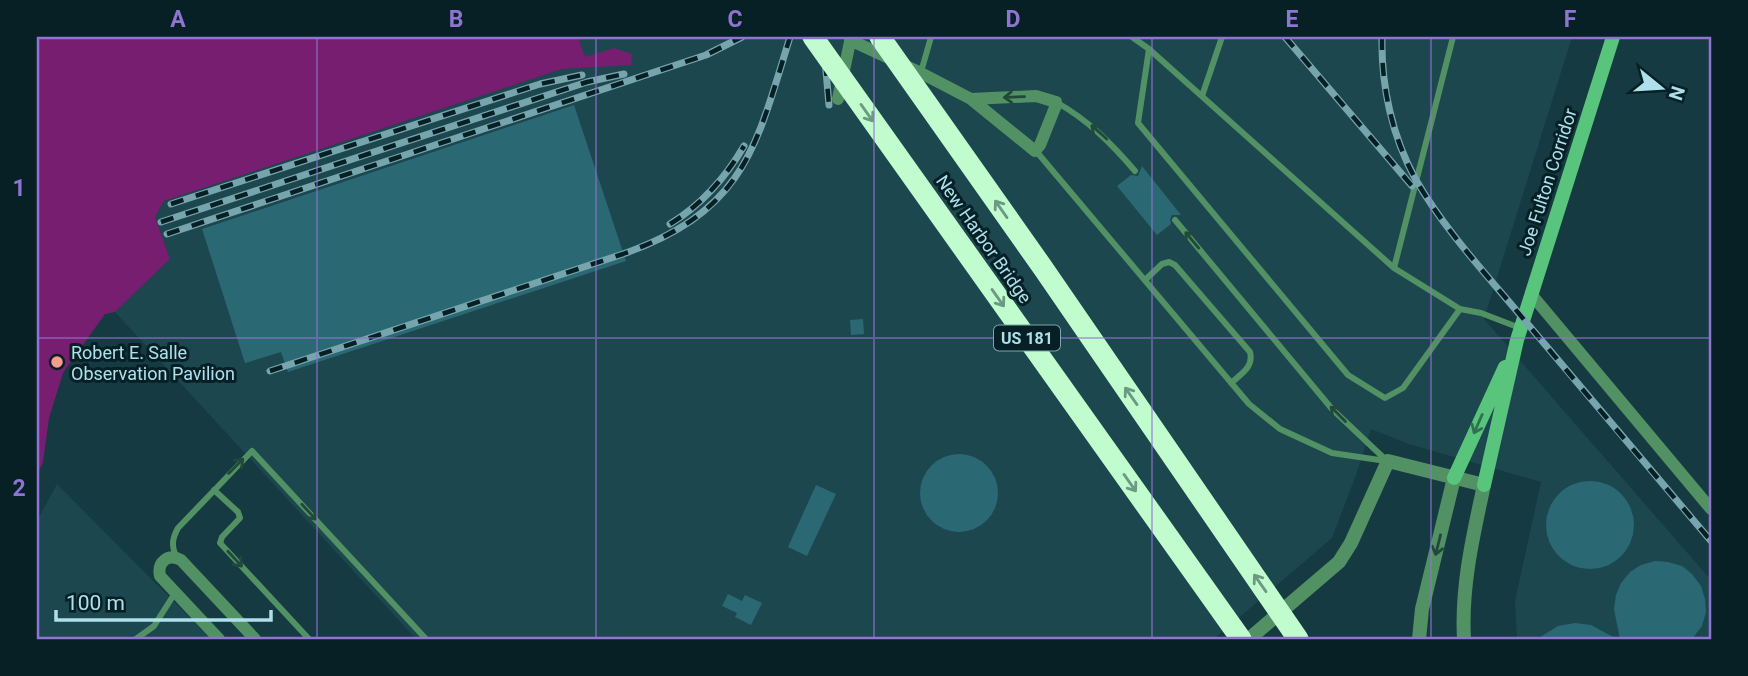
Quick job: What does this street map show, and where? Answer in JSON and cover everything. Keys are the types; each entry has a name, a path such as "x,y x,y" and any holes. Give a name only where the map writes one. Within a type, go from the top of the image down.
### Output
{"highway":[{"name":"New Harbor Bridge","path":"813,37 1241,639"},
{"name":"New Harbor Bridge","path":"880,37 1043,268 1298,639"}],"main road":[{"name":"Joe Fulton Corridor","path":"1484,485 1518,334 1613,37"},
{"name":"Joe Fulton Corridor","path":"1454,478 1518,334"}],"street":[{"path":"838,99 850,38 971,99 1035,150 1045,133 1056,102 1036,96 971,99"},
{"path":"1531,294 1711,509"},
{"path":"1249,639 1339,562 1351,543 1388,461 1484,485 1462,614 1464,639"},
{"path":"1419,639 1422,609 1454,478"},
{"path":"219,639 163,580 159,572 164,560 177,558 255,639"}],"lane":[{"path":"921,73 931,37"},
{"path":"1132,37 1149,49 1394,268 1460,309 1481,313 1518,334"},
{"path":"1202,96 1222,37"},
{"path":"1394,268 1453,37"},
{"path":"1149,49 1138,123 1348,375 1385,398 1403,388 1460,309"},
{"path":"1056,102 1086,120 1136,171"},
{"path":"1035,150 1249,404 1269,421 1300,440 1332,453 1388,461"},
{"path":"1175,220 1332,408 1388,461"},
{"path":"1145,280 1162,264 1169,262 1174,265 1250,352 1252,358 1247,369 1231,383"},
{"path":"177,558 173,538 178,528 252,451 426,639"},
{"path":"214,490 238,512 240,518 222,537 220,543 309,639"},
{"path":"136,639 154,626 175,593"}],"shaded area":[{"path":"37,37 578,37 585,57 614,48 632,54 631,65 562,69 164,201 155,217 170,259 115,312 105,314 63,373 49,418 43,462 37,475"},
{"path":"578,37 1572,37 1484,319 1711,580 1711,639 1517,639 1515,601 1541,482 1409,444 1371,429 1332,538 1214,639 416,639 115,312 170,259 155,217 164,201 562,69 631,64 585,58"},
{"path":"57,484 211,639 37,639 37,521"}],"building":[{"path":"574,105 626,261 288,372 281,352 245,363 202,229"},
{"path":"1142,166 1181,215 1172,215 1171,224 1157,235 1117,186 1131,175 1138,176"},
{"path":"863,319 864,334 851,335 850,320"},
{"path":"951,454 967,454 981,460 992,471 998,485 998,501 992,515 981,526 967,532 951,532 937,526 926,515 920,501 920,485 926,471 937,460"},
{"path":"1590,481 1615,488 1627,500 1634,525 1627,550 1615,562 1590,569 1565,562 1553,550 1546,525 1553,500 1565,488"},
{"path":"816,485 836,494 807,556 788,547"},
{"path":"1655,561 1682,566 1701,586 1706,612 1702,626 1692,639 1620,639 1614,609 1621,583 1630,572"},
{"path":"728,594 742,601 745,595 762,603 751,625 735,617 737,613 722,606"},
{"path":"1575,623 1591,625 1617,639 1537,639 1558,626"}],"railway":[{"path":"167,234 706,55 742,37"},
{"path":"270,371 623,254 664,237 696,217 720,196 739,171 754,144 790,37"},
{"path":"823,37 829,105"},
{"path":"1285,37 1412,186"},
{"path":"1382,37 1386,92 1394,129 1416,180 1440,218 1711,541"},
{"path":"161,222 587,82 624,74"},
{"path":"171,204 540,84 582,75"},
{"path":"670,224 712,190 744,146"}],"place":[{"name":"Robert E. Salle Observation Pavilion","path":"57,362"}]}
